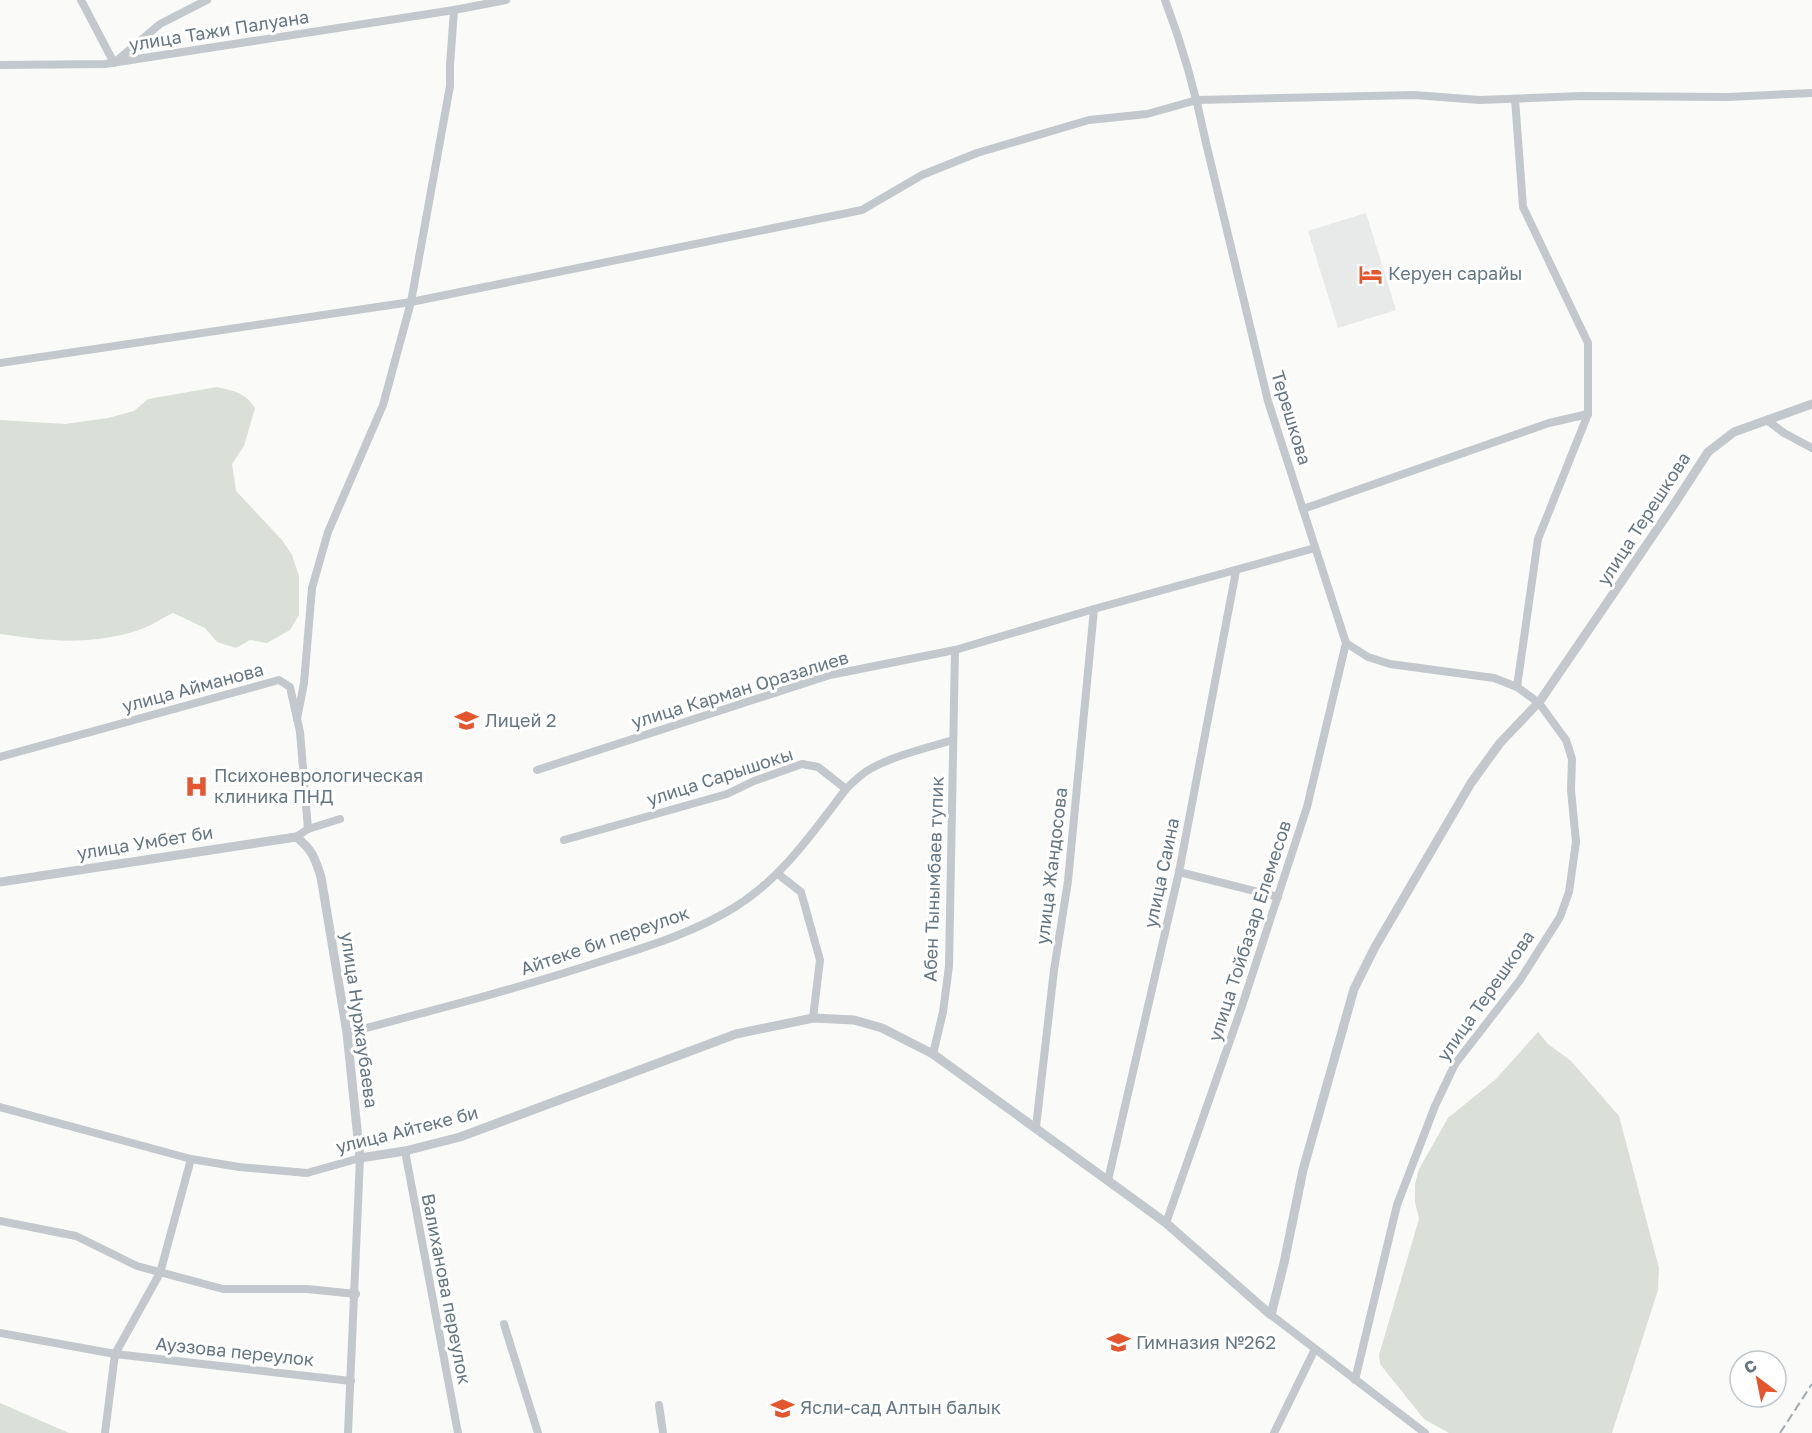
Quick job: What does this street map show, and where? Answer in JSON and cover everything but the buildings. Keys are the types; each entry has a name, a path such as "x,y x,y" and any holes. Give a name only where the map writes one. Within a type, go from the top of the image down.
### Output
{"street":[{"path":"81,0 114,63"},
{"name":"улица Тажи Палуана","path":"114,63 160,24 207,0"},
{"name":"улица Тажи Палуана","path":"0,65 114,63 506,0"},
{"name":"Терешкова","path":"1165,0 1179,36 1197,100 1268,401 1346,643"},
{"path":"297,719 304,683 312,588 328,532 383,405 411,302 450,86 454,10"},
{"path":"0,363 411,302 862,210 921,175 977,153 1089,120 1148,114 1197,100 1414,94 1480,100 1581,96 1728,97 1812,93"},
{"path":"1515,99 1523,207 1587,343 1588,414 1538,539 1517,687"},
{"name":"улица Терешкова","path":"1271,1315 1303,1170 1354,989 1375,947 1471,783 1500,743 1539,703 1708,452 1734,432 1812,404"},
{"path":"1303,509 1549,423 1588,414"},
{"path":"1768,421 1784,433 1812,448"},
{"name":"улица Карман Оразалиев","path":"537,770 830,675 954,650 1315,548"},
{"name":"улица Саина","path":"1108,1180 1179,872 1236,571"},
{"name":"улица Жандосова","path":"1036,1127 1054,970 1068,882 1094,609"},
{"path":"1346,643 1368,657 1390,664 1494,678 1517,687 1539,703"},
{"name":"улица Тойбазар Елемесов","path":"1166,1223 1241,1009 1307,807 1346,643"},
{"name":"Абен Тынымбаев тупик","path":"933,1054 943,1012 949,966 954,650"},
{"name":"улица Айманова","path":"0,757 279,680 290,687 300,732 308,829"},
{"name":"улица Терешкова","path":"1355,1380 1397,1205 1435,1106 1455,1064 1520,980 1560,917 1569,892 1576,842 1571,790 1572,759 1566,740 1539,703"},
{"name":"Айтеке би переулок","path":"347,1033 565,973 653,945 695,928 735,907 778,874 858,777 871,768 953,740"},
{"name":"улица Сарышокы","path":"564,840 727,794 754,781 802,764 818,767 846,789"},
{"path":"296,837 308,829 340,819"},
{"name":"улица Умбет би","path":"0,882 296,837"},
{"name":"улица Нуржаубаева","path":"296,837 307,845 315,857 321,877 347,1033 360,1158 356,1294 348,1433"},
{"path":"1179,872 1278,897"},
{"path":"778,874 801,892 820,960 813,1018"},
{"name":"улица Айтеке би","path":"0,1107 191,1159 239,1167 307,1173 360,1158 459,1137 736,1034 813,1018 854,1020 882,1028 933,1054 1166,1223 1271,1315"},
{"name":"Валиханова переулок","path":"405,1150 458,1433"},
{"path":"105,1433 115,1354 160,1273 191,1159"},
{"path":"0,1221 76,1236 137,1266 223,1289 307,1289 356,1294"},
{"path":"1271,1315 1425,1433"},
{"path":"504,1324 538,1433"},
{"name":"Ауэзова переулок","path":"0,1333 115,1354 351,1381"},
{"path":"1274,1433 1315,1350"},
{"path":"659,1405 663,1433"}],"shaded area":[{"path":"1366,213 1396,310 1338,328 1308,231"},
{"path":"217,387 243,395 255,408 244,446 232,464 236,491 282,540 292,555 299,576 299,615 290,630 267,643 250,640 236,648 217,642 205,628 173,613 139,630 103,638 70,641 0,634 0,420 65,424 108,418 134,411 148,399"},
{"path":"1538,1032 1548,1044 1571,1061 1619,1116 1659,1268 1658,1290 1612,1433 1449,1433 1424,1419 1380,1364 1379,1355 1419,1219 1415,1202 1415,1184 1419,1169 1448,1118 1496,1079"},
{"path":"0,1403 69,1433 0,1433"}],"railway":[{"path":"1780,1433 1812,1384"}],"place":[{"name":"Керуен сарайы","path":"1370,274"},
{"name":"Лицей 2","path":"467,721"},
{"name":"Психоневрологическая клиника ПНД","path":"196,786"},
{"name":"Гимназия №262","path":"1118,1343"},
{"name":"Ясли-сад Алтын балык","path":"782,1408"}]}
